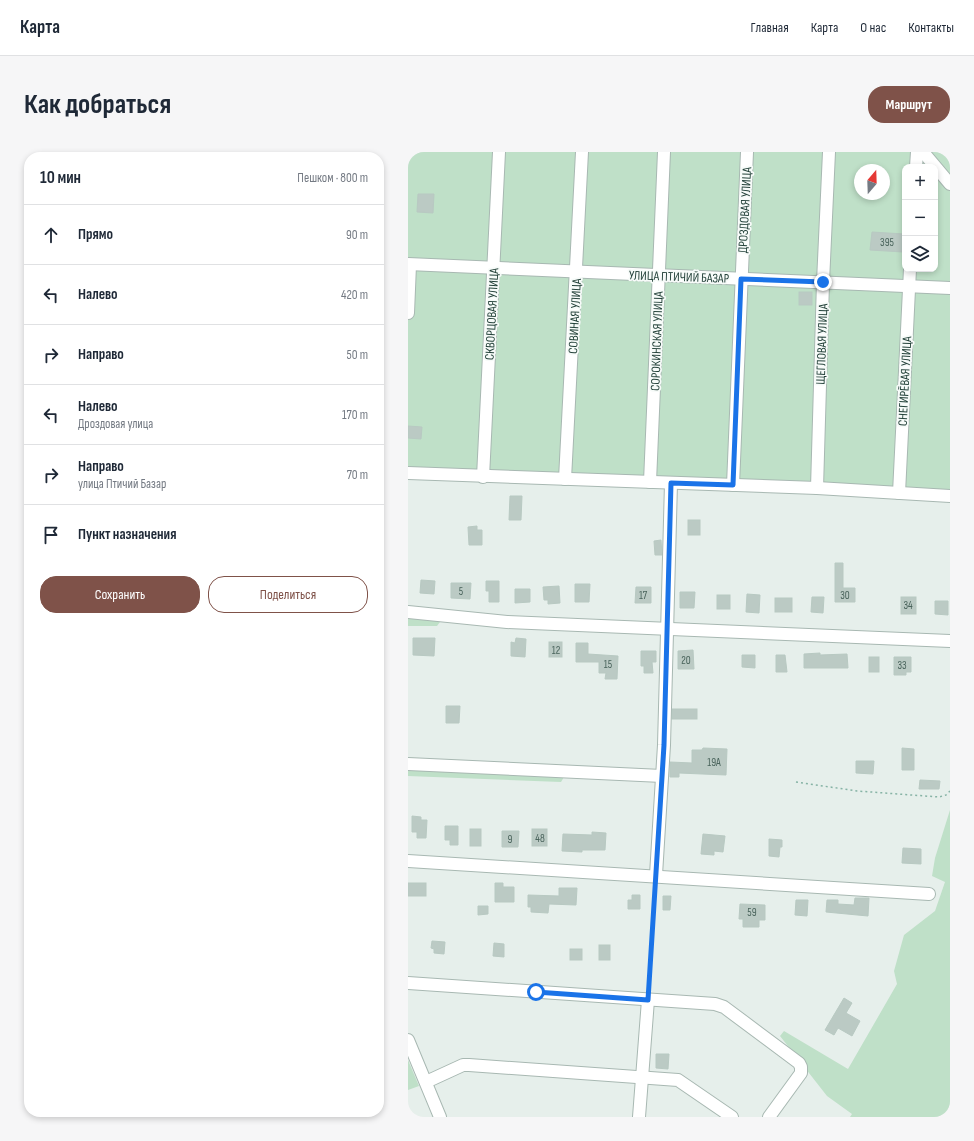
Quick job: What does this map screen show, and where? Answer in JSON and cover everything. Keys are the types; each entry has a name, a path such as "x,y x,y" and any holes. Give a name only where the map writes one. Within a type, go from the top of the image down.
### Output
{"street":[{"name":"СКВОРЦОВАЯ УЛИЦА","path":"483,477 499,152"},
{"name":"СОВИНАЯ УЛИЦА","path":"565,479 582,152"},
{"name":"СОРОКИНСКАЯ УЛИЦА","path":"650,482 664,152"},
{"name":"ДРОЗДОВАЯ УЛИЦА","path":"733,485 747,152"},
{"name":"ЩЕГЛОВАЯ УЛИЦА","path":"817,488 823,282 829,152"},
{"path":"916,164 917,152"},
{"path":"923,152 950,184"},
{"name":"УЛИЦА ПТИЧИЙ БАЗАР","path":"409,265 950,288"},
{"path":"408,313 409,265"},
{"name":"СНЕГИРЁВАЯ УЛИЦА","path":"899,493 910,272"},
{"path":"408,473 483,477 817,488 950,496"},
{"path":"656,875 662,776 671,483"},
{"path":"408,612 507,622 950,641"},
{"path":"408,764 662,776"},
{"path":"408,861 656,875 929,894"},
{"path":"408,983 716,1004 724,1006 799,1063 801,1067 801,1073 769,1117"},
{"path":"639,1117 648,1000"},
{"path":"408,1040 440,1117"},
{"path":"426,1082 463,1065 678,1080 732,1117"}],"path":[{"path":"796,782 857,791 939,797 946,795 950,791"},
{"path":"648,1000 656,875"}],"green space":[{"path":"408,152 950,152 950,496 408,473"},
{"path":"408,615 437,618 440,622 437,626 408,626"},
{"path":"408,758 498,763 564,777 561,782 408,776"},
{"path":"950,810 950,1117 850,1117 852,1114 827,1096 780,1036 784,1031 848,1069 897,984 894,971 904,935 935,911 945,882 932,876 935,858"},
{"path":"408,1060 419,1086 408,1090"}],"building":[{"path":"418,194 434,194 433,213 417,212"},
{"path":"872,232 902,234 902,252 870,250"},
{"path":"799,292 812,292 812,305 799,305"},
{"path":"408,426 422,427 421,439 408,438"},
{"path":"510,496 522,496 521,520 509,520"},
{"path":"688,520 700,520 700,535 688,535"},
{"path":"477,526 477,530 482,530 482,545 469,545 468,527"},
{"path":"661,540 662,555 655,555 654,541"},
{"path":"835,563 843,563 843,588 855,588 855,602 835,602"},
{"path":"421,580 435,581 434,594 420,593"},
{"path":"486,581 499,581 499,602 489,602 489,591 486,591"},
{"path":"451,583 471,583 470,599 451,598"},
{"path":"575,584 590,584 589,602 575,602"},
{"path":"559,586 560,603 548,604 548,600 544,600 543,587"},
{"path":"636,587 651,587 651,603 635,603"},
{"path":"515,589 530,589 530,602 515,603"},
{"path":"680,592 695,592 694,608 680,608"},
{"path":"747,594 760,595 759,613 746,612"},
{"path":"717,595 730,595 730,609 717,609"},
{"path":"812,597 824,597 823,613 811,612"},
{"path":"901,597 916,597 916,614 901,614"},
{"path":"775,598 792,598 792,612 775,612"},
{"path":"935,601 948,601 948,615 935,614"},
{"path":"413,638 435,638 434,656 413,655"},
{"path":"516,638 526,639 525,657 511,656 511,642 515,643"},
{"path":"549,642 562,642 562,657 549,657"},
{"path":"576,643 588,643 588,654 618,656 617,679 605,679 606,673 599,673 599,662 576,662"},
{"path":"693,650 694,669 678,669 678,651"},
{"path":"641,651 656,651 656,662 652,662 653,673 644,673 644,666 641,666"},
{"path":"820,653 820,655 847,654 848,668 804,668 804,654"},
{"path":"742,655 755,655 755,668 742,667"},
{"path":"776,655 785,655 787,672 776,672"},
{"path":"869,657 879,657 879,672 869,672"},
{"path":"894,657 911,657 911,672 906,672 906,675 894,675"},
{"path":"446,706 460,706 459,723 446,723"},
{"path":"672,709 697,709 697,719 672,719"},
{"path":"703,748 727,749 726,775 679,773 679,777 670,777 670,762 692,763 692,750 702,750"},
{"path":"902,748 914,749 914,770 902,770"},
{"path":"856,761 874,761 873,774 856,773"},
{"path":"920,780 940,781 939,789 919,789"},
{"path":"412,816 421,817 421,820 427,820 426,838 417,838 417,832 412,832"},
{"path":"445,826 458,826 458,845 450,845 450,840 445,840"},
{"path":"470,829 481,829 481,846 470,846"},
{"path":"532,829 547,829 547,846 532,846"},
{"path":"502,831 519,831 518,847 502,847"},
{"path":"592,832 606,833 605,850 582,850 582,852 562,851 563,834 592,835"},
{"path":"703,834 725,836 723,852 714,851 714,855 701,854"},
{"path":"769,839 782,840 782,847 780,847 779,857 769,856"},
{"path":"903,848 921,849 921,864 902,863"},
{"path":"408,883 426,883 426,896 408,896"},
{"path":"495,883 503,883 503,887 514,887 514,902 495,902"},
{"path":"559,888 577,888 576,905 549,904 548,913 531,912 531,907 528,907 528,895 559,896"},
{"path":"632,895 640,895 640,909 628,909 628,900 632,900"},
{"path":"663,896 671,896 670,910 663,910"},
{"path":"855,898 869,898 868,916 826,912 827,900 838,900 838,904 854,905"},
{"path":"796,900 808,900 807,916 795,915"},
{"path":"740,904 765,905 765,920 759,920 759,927 743,927 743,919 739,919"},
{"path":"478,906 488,906 488,914 478,915"},
{"path":"432,941 445,942 444,954 434,953 434,949 431,948"},
{"path":"494,943 504,944 504,957 493,956"},
{"path":"599,945 610,945 610,960 599,960"},
{"path":"570,949 582,949 582,960 570,960"},
{"path":"844,998 852,1003 846,1013 860,1021 852,1036 838,1028 834,1035 825,1030"},
{"path":"656,1054 669,1054 668,1069 656,1068"}],"route":[{"path":"536,992 648,1000 664,745 671,483 733,485 741,279 823,282"}]}
